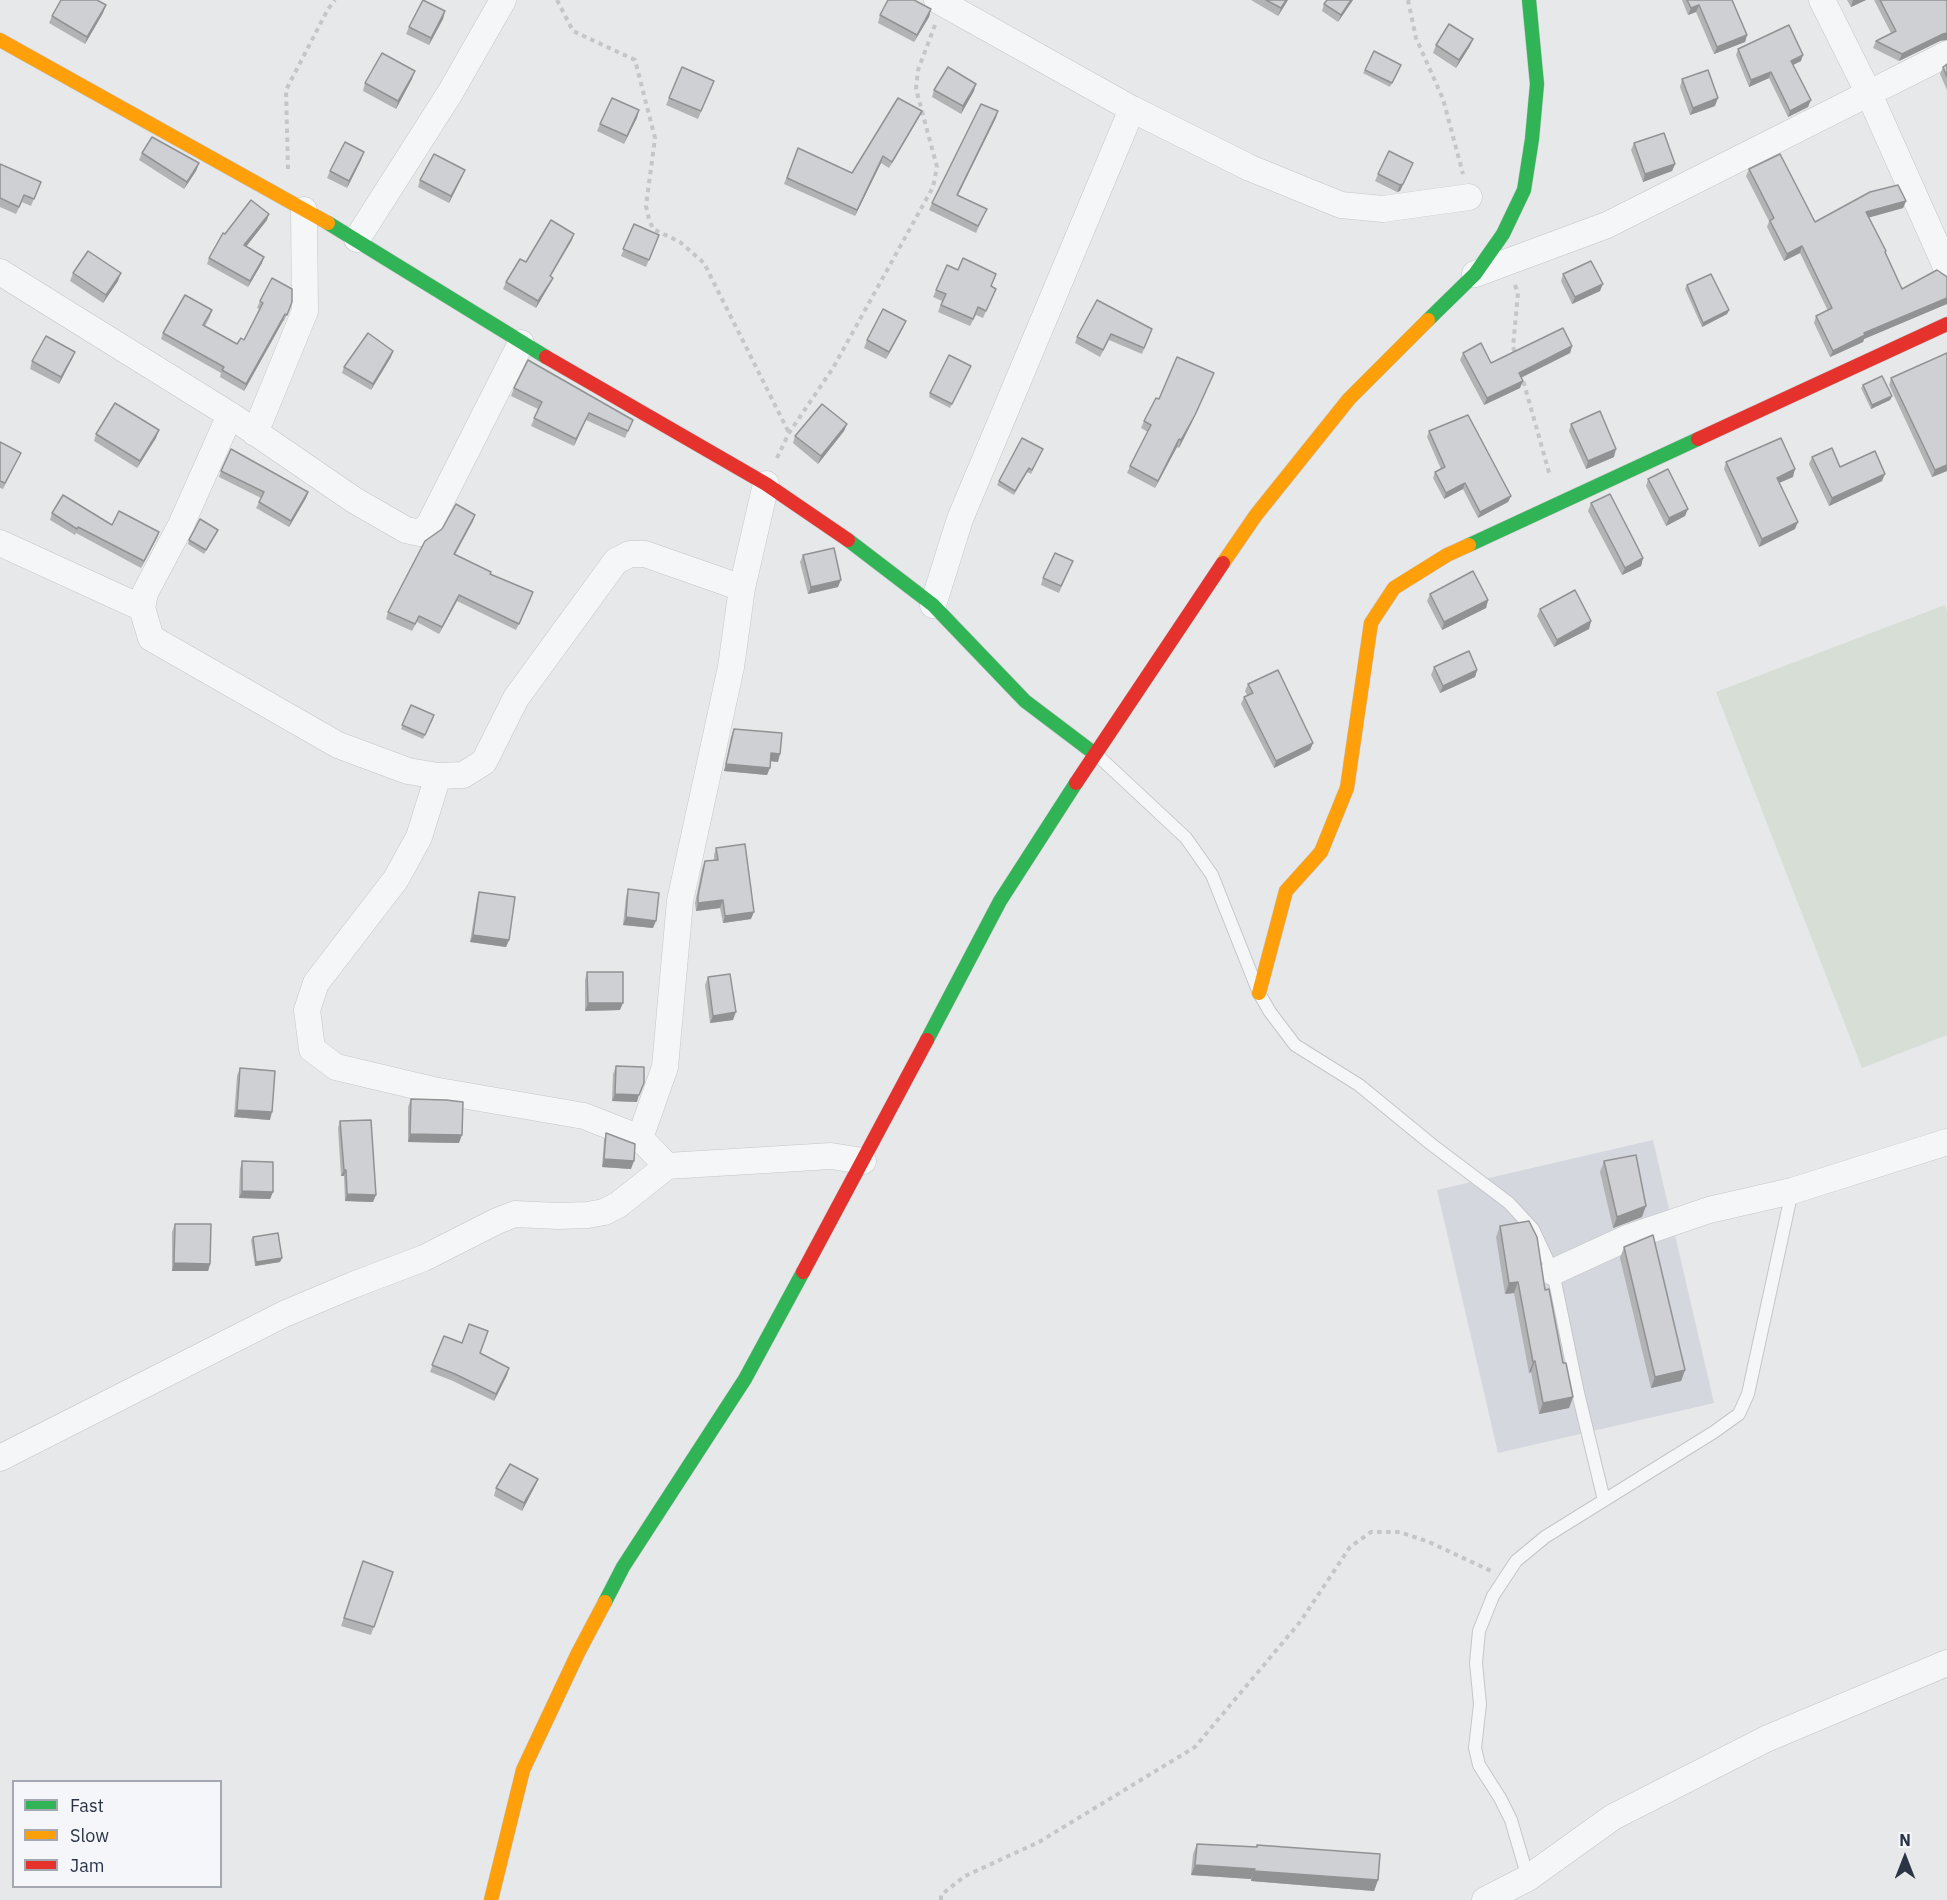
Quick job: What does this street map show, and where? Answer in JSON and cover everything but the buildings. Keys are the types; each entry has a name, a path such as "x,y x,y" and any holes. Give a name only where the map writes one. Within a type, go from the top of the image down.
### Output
{"street":[{"path":"357,239 450,93 503,0"},
{"path":"491,1900 523,1770 578,1653 623,1567 745,1379 1000,901 1095,754 1262,508 1349,399 1475,274 1503,234 1524,190 1532,139 1537,84 1529,0"},
{"path":"1822,0 1869,94 1947,269"},
{"path":"940,2 1132,110 1250,168 1341,205 1383,209 1469,197"},
{"path":"0,40 357,239 521,343 766,484 866,552 933,605 1025,701 1095,754"},
{"path":"1475,274 1607,225 1947,54"},
{"path":"933,605 960,519 1132,110"},
{"path":"255,433 305,311 296,206"},
{"path":"0,272 230,415 354,500 406,530 420,533 429,525 521,343"},
{"path":"1259,993 1286,891 1321,852 1347,788 1371,623 1394,588 1447,555 1947,324"},
{"path":"230,415 181,525 145,592 142,608 152,638 338,745 408,771 438,776 464,775 484,762 516,698 616,561 630,554 645,554 742,588"},
{"path":"640,1138 665,1067 680,901 730,667 742,588 766,484"},
{"path":"0,543 142,608"},
{"path":"438,776 418,837 396,879 316,983 307,1010 312,1049 336,1067 433,1090 584,1116 640,1138 668,1166"},
{"path":"1553,1272 1637,1235 1709,1210 1792,1191 1947,1142"},
{"path":"0,1458 284,1314 424,1258 515,1214 568,1216 604,1212 618,1205 668,1166 831,1156 863,1161"},
{"path":"1485,1900 1531,1889 1613,1817 1766,1739 1947,1663"}],"lane":[{"path":"1095,754 1186,838 1212,875 1259,993 1269,1012 1295,1045 1359,1085 1431,1144 1509,1203 1533,1230 1553,1272 1578,1394 1604,1500"},
{"path":"1531,1889 1511,1820 1479,1765 1475,1748 1480,1704 1476,1663 1479,1630 1493,1596 1516,1561 1545,1536 1714,1432 1738,1414 1748,1394 1792,1191"}],"path":[{"path":"296,206 286,90 328,9 335,0"},
{"path":"557,0 573,31 634,60 655,138 646,206 653,229 680,242 704,263 789,433"},
{"path":"1408,0 1416,38 1443,99 1469,197"},
{"path":"766,484 789,433 832,368 933,187 937,167 916,88 918,70 940,2"},
{"path":"1504,263 1518,293 1513,347 1516,358"},
{"path":"1520,369 1558,503"},
{"path":"941,1900 941,1895 965,1876 1039,1842 1195,1747 1300,1622 1350,1546 1371,1532 1400,1532 1429,1542 1505,1578"}],"shaded area":[{"path":"1945,605 1947,612 1947,1035 1862,1068 1716,692"},
{"path":"1653,1140 1714,1403 1498,1453 1437,1190"}],"traffic: fast":[{"path":"1428,320 1475,274 1503,234 1524,190 1537,84 1529,0"},
{"path":"328,223 546,357"},
{"path":"1469,545 1698,439"},
{"path":"848,540 933,605 1025,701 1095,754"},
{"path":"927,1040 1000,901 1076,783"},
{"path":"605,1602 623,1567 745,1379 803,1272"}],"traffic: slow":[{"path":"0,40 328,223"},
{"path":"1223,563 1256,515 1349,399 1428,320"},
{"path":"1259,993 1286,891 1321,852 1347,788 1371,623 1394,588 1447,555 1469,545"},
{"path":"491,1900 523,1770 578,1653 605,1602"}],"traffic: jam":[{"path":"1698,439 1947,324"},
{"path":"546,357 766,484 848,540"},
{"path":"1076,783 1223,563"},
{"path":"803,1272 927,1040"}]}
